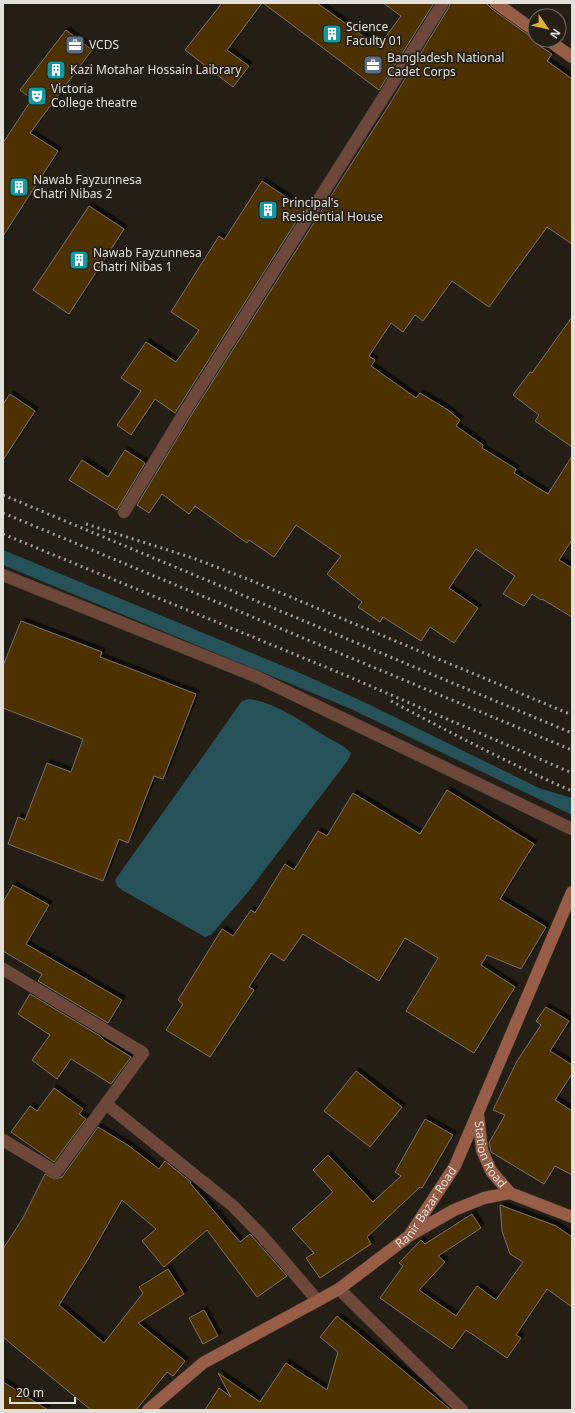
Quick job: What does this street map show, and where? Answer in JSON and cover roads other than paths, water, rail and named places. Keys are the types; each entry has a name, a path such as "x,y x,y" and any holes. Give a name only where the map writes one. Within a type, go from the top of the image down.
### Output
{"main road":[{"path":"496,3 527,25"},
{"path":"559,48 572,58"},
{"name":"Ranir Bazar Road","path":"148,1410 204,1362 338,1288 409,1236 455,1166 572,892"},
{"name":"Station Road","path":"478,1111 482,1150 491,1171 510,1193 572,1217"},
{"name":"Station Road","path":"409,1236 454,1210 484,1198 510,1193"}],"street":[{"path":"124,512 184,413 443,3"},
{"path":"3,575 257,677 572,829"},
{"path":"3,969 143,1053 56,1172 3,1140"},
{"path":"106,1104 233,1206 264,1238 317,1300"},
{"path":"338,1288 462,1410"}],"water":[{"path":"3,550 300,673 364,702 539,788 572,798 572,815 351,709 3,565"},
{"path":"250,699 270,704 280,709 342,745 351,753 348,760 248,892 211,935 205,937 122,890 117,886 115,880 242,701"}],"railway":[{"path":"3,495 572,733"},
{"path":"3,513 572,750"},
{"path":"86,524 193,558 250,580 572,715"},
{"path":"3,534 340,673 572,773"},
{"path":"391,701 503,759 572,791"}],"place":[{"name":"Science Faculty 01","path":"332,34"},
{"name":"VCDS","path":"75,45"},
{"name":"Bangladesh National Cadet Corps","path":"373,65"},
{"name":"Kazi Motahar Hossain Laibrary","path":"56,70"},
{"name":"Victoria College theatre","path":"37,96"},
{"name":"Nawab Fayzunnesa Chatri Nibas 2","path":"19,187"},
{"name":"Principal's Residential House","path":"268,210"},
{"name":"Nawab Fayzunnesa Chatri Nibas 1","path":"79,260"}]}
